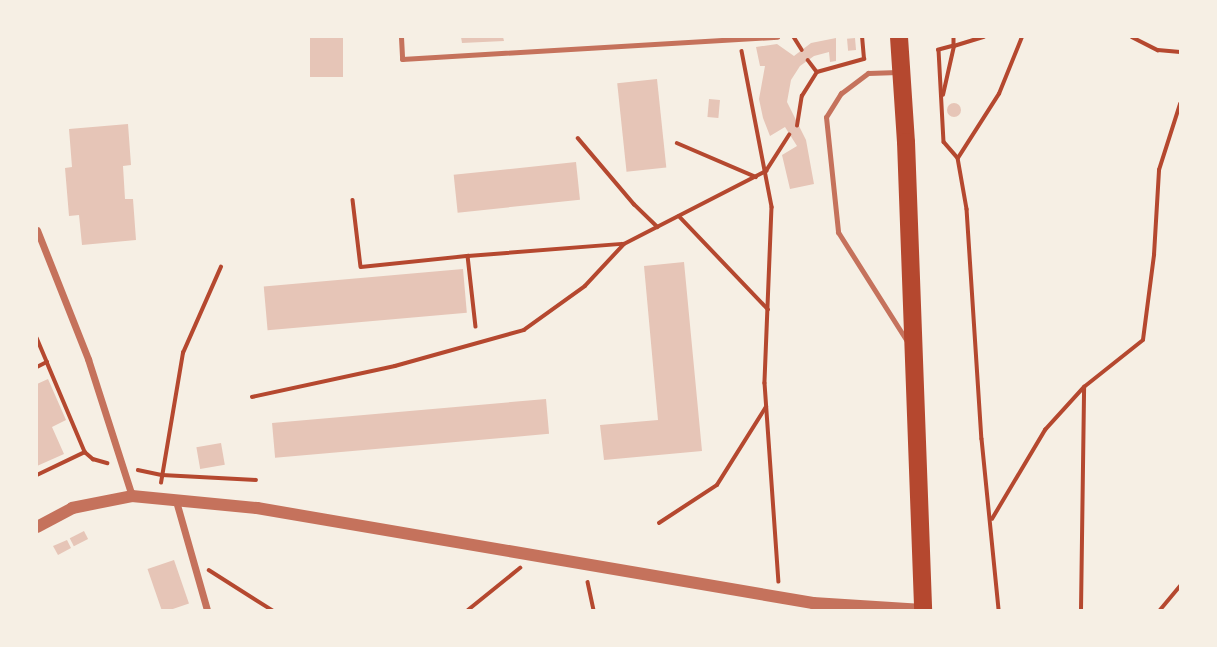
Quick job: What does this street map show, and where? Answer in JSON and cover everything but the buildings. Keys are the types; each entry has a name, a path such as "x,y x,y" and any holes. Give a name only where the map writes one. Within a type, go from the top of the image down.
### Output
{"main road":[{"path":"899,37 923,610"}],"street":[{"path":"37,230 88,359 131,496"},
{"path":"37,527 72,508 131,496 257,508 780,598 807,607 923,610"},
{"path":"176,501 207,610"}],"lane":[{"path":"401,37 402,59 777,37"},
{"path":"901,71 868,74 841,93 826,117 838,232 913,351"}],"path":[{"path":"794,37 802,51"},
{"path":"797,126 802,96 817,72 864,60 862,37"},
{"path":"942,100 954,37"},
{"path":"984,37 939,50 944,142 958,158 967,209 981,426 999,610"},
{"path":"958,158 999,94 1022,37"},
{"path":"1132,37 1158,50 1180,52"},
{"path":"740,39 751,111 772,207 767,405 780,598"},
{"path":"808,60 817,72"},
{"path":"991,521 1045,429 1084,387 1143,340 1154,255 1159,170 1180,104"},
{"path":"252,397 395,366 524,330 585,286 624,244 766,171 789,135"},
{"path":"578,138 634,204 658,227"},
{"path":"677,143 756,177"},
{"path":"353,200 361,267 624,244"},
{"path":"680,216 768,309"},
{"path":"468,256 476,327"},
{"path":"159,499 183,353 221,267"},
{"path":"37,338 85,452 93,459 162,475 256,480"},
{"path":"37,367 47,362"},
{"path":"1081,610 1084,387"},
{"path":"659,523 717,485 767,405"},
{"path":"37,475 85,452"},
{"path":"468,610 535,555"},
{"path":"192,559 272,610"},
{"path":"584,564 594,610"},
{"path":"1160,610 1180,586"}]}
